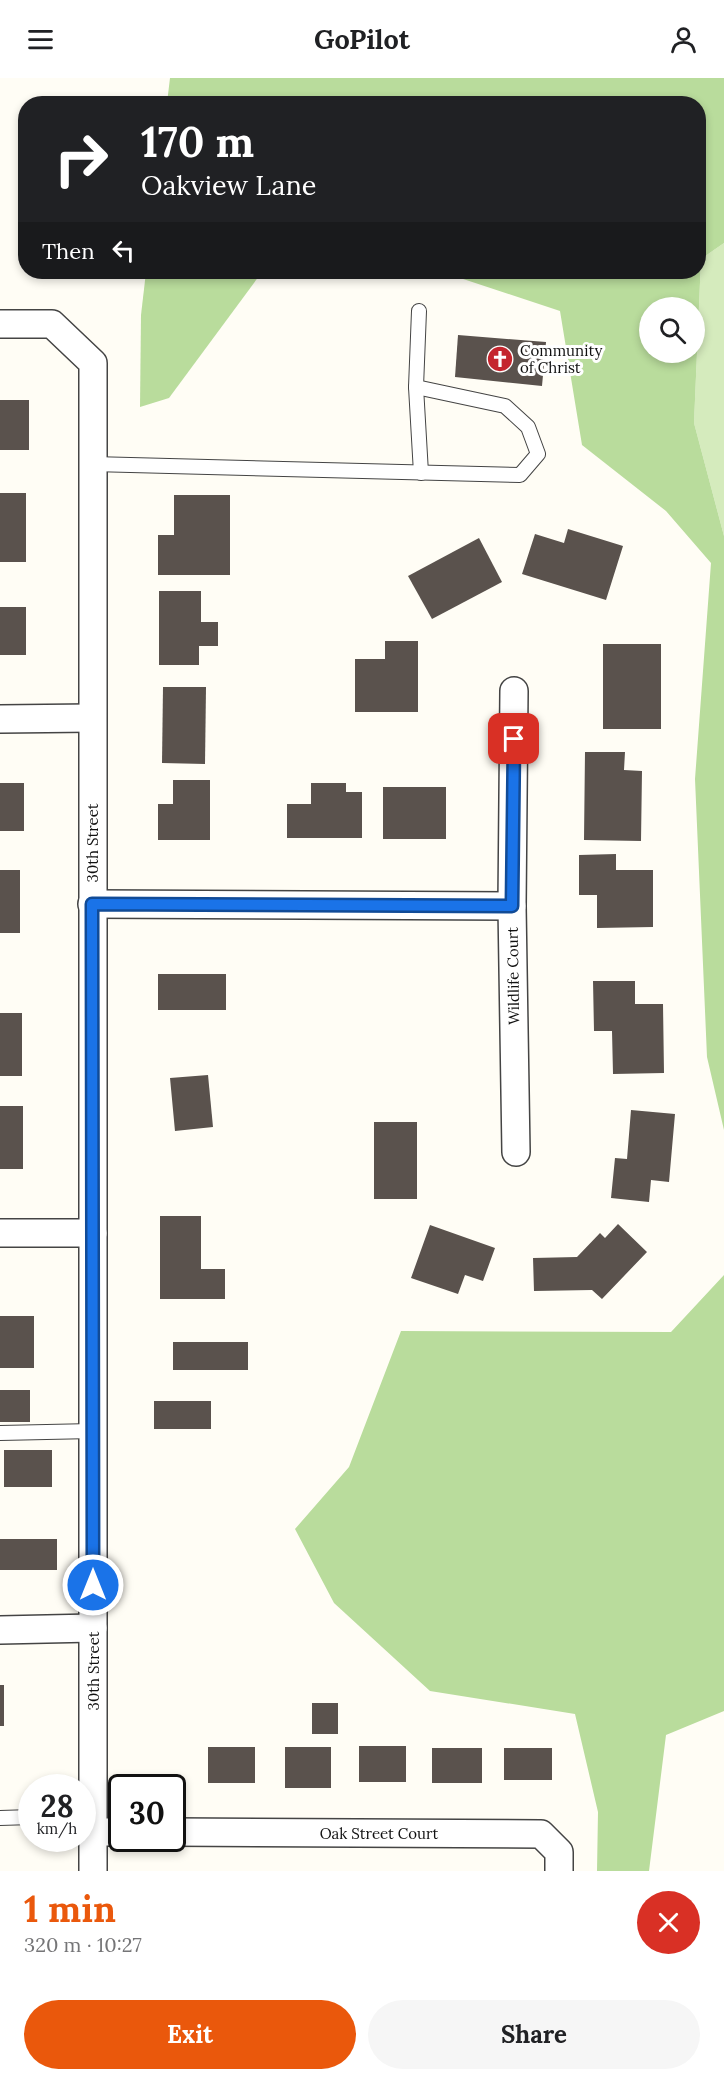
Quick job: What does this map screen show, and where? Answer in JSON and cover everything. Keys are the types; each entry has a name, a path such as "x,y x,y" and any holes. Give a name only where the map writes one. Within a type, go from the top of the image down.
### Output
{"street":[{"name":"30th Street","path":"0,324 52,324 93,363 93,1628 91,1774"},
{"name":"Wildlife Court","path":"514,691 512,906 516,1152"},
{"path":"0,719 92,718"},
{"path":"92,904 512,906"},
{"path":"0,1233 93,1233"},
{"path":"0,1630 93,1628"},
{"name":"Oak Street Court","path":"186,1832 541,1833 559,1852 559,1871"},
{"name":"30th Street","path":"92,1852 93,1871"}],"lane":[{"path":"419,311 416,387 421,473"},
{"path":"92,464 520,475 538,454 528,427 505,406 416,387"},
{"path":"0,1432 93,1431"},
{"path":"0,1818 18,1818"}],"green space":[{"path":"170,78 724,78 724,243 706,256 706,96 168,96"},
{"path":"724,243 724,536 694,423 697,363 705,363 705,297 699,297 700,279 706,279 706,256"},
{"path":"145,279 257,279 169,398 140,407 141,315"},
{"path":"463,279 700,279 699,297 639,297 639,363 697,363 694,423 724,536 724,1130 707,1057 695,779 711,563 666,511 582,445 560,311"},
{"path":"724,1275 724,1711 666,1735 649,1871 597,1871 598,1812 575,1714 430,1691 334,1603 295,1529 349,1467 401,1331 671,1332"}],"building":[{"name":"Community of Christ","path":"458,335 546,342 542,386 455,377"},
{"path":"0,400 29,400 29,450 0,450"},
{"path":"0,493 26,493 26,562 0,562"},
{"path":"174,495 230,495 230,575 158,575 158,535 174,535"},
{"path":"568,529 623,546 606,600 522,574 535,534 564,543"},
{"path":"479,538 502,582 432,619 408,576"},
{"path":"159,591 201,591 201,622 218,622 218,646 199,646 199,665 159,665"},
{"path":"0,607 26,607 26,655 0,655"},
{"path":"385,641 418,641 418,712 355,712 355,659 385,659"},
{"path":"603,644 661,644 661,729 603,729"},
{"path":"163,687 206,687 205,764 162,763"},
{"path":"585,752 625,752 624,770 642,771 641,841 584,840"},
{"path":"173,780 210,780 210,840 158,840 158,804 173,804"},
{"path":"0,783 24,783 24,831 0,831"},
{"path":"311,783 346,783 346,792 362,792 362,838 287,838 287,804 311,804"},
{"path":"383,787 446,787 446,839 383,839"},
{"path":"616,854 616,870 653,870 653,927 597,928 597,895 579,895 579,855"},
{"path":"0,870 20,870 20,933 0,933"},
{"path":"158,974 226,974 226,1010 158,1010"},
{"path":"593,981 635,981 635,1004 663,1004 664,1073 613,1074 612,1031 594,1031"},
{"path":"0,1013 22,1013 22,1076 0,1076"},
{"path":"208,1075 213,1127 175,1131 170,1078"},
{"path":"0,1106 23,1106 23,1169 0,1169"},
{"path":"631,1110 675,1114 669,1182 651,1180 649,1202 611,1198 615,1158 627,1159"},
{"path":"374,1122 417,1122 417,1199 374,1199"},
{"path":"160,1216 201,1216 201,1269 225,1269 225,1299 160,1299"},
{"path":"618,1224 647,1252 602,1299 592,1290 534,1291 533,1258 577,1257 600,1233 605,1238"},
{"path":"430,1225 495,1248 483,1281 465,1275 458,1294 411,1278"},
{"path":"0,1316 34,1316 34,1368 0,1368"},
{"path":"173,1342 248,1342 248,1370 173,1370"},
{"path":"0,1390 30,1390 30,1422 0,1422"},
{"path":"154,1401 211,1401 211,1429 154,1429"},
{"path":"4,1450 52,1450 52,1487 4,1487"},
{"path":"0,1539 57,1539 57,1570 0,1570"},
{"path":"0,1685 4,1685 4,1726 0,1726"},
{"path":"312,1703 338,1703 338,1734 312,1734"},
{"path":"359,1746 406,1746 406,1782 359,1782"},
{"path":"208,1747 255,1747 255,1783 208,1783"},
{"path":"285,1747 331,1747 331,1788 285,1788"},
{"path":"432,1748 482,1748 482,1783 432,1783"},
{"path":"504,1748 552,1748 552,1780 504,1780"}],"place":[{"name":"Community of Christ","path":"500,359"}],"route":[{"path":"93,1585 92,904 512,906 514,739"}]}
